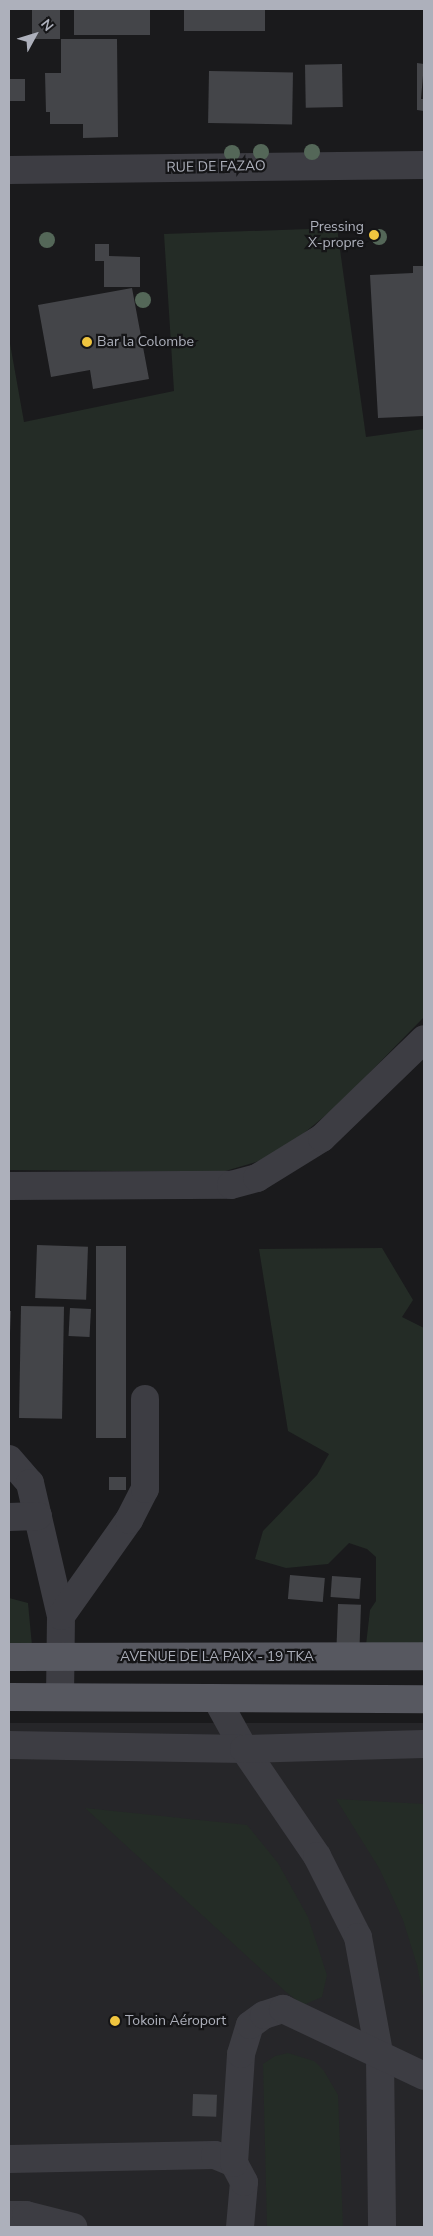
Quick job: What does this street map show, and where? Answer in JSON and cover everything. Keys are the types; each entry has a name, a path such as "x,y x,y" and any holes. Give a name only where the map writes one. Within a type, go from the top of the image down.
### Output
{"main road":[{"name":"AVENUE DE LA PAIX - 19 TKA","path":"9,1658 424,1656"},
{"path":"9,1697 424,1699"}],"street":[{"name":"RUE DE FAZAO","path":"9,170 424,165"},
{"path":"9,1186 232,1185 257,1178 322,1138 424,1039"},
{"path":"61,1616 129,1520 145,1489 145,1399"},
{"path":"9,1459 30,1483 61,1616 62,1657 60,1697"},
{"path":"9,1517 38,1516"},
{"path":"216,1698 244,1749 317,1856 358,1937 380,2058 382,2227"},
{"path":"9,1744 244,1749 424,1744"},
{"path":"240,2227 244,2182 234,2163 241,2054 250,2025 283,2009 380,2058 424,2076"},
{"path":"9,2159 215,2155 234,2163"},
{"path":"9,2215 26,2215 73,2227"}],"shaded area":[{"path":"337,228 366,437 424,429 424,1017 337,1106 276,1156 222,1172 9,1170 9,338 24,422 174,391 164,234"},
{"path":"382,1248 413,1300 402,1317 424,1328 424,1647 366,1645 370,1610 376,1601 376,1557 367,1549 349,1543 328,1564 286,1568 255,1559 263,1531 317,1475 329,1454 288,1431 259,1249"},
{"path":"9,1598 28,1603 32,1646 9,1644"},
{"path":"9,1723 424,1723 424,2227 9,2227"},
{"path":"336,1799 424,1804 424,2002 417,1965 403,1920 379,1868"},
{"path":"85,1808 247,1825 278,1863 308,1917 327,1975 322,1997 303,2005 286,1992"},
{"path":"288,2053 314,2061 324,2071 338,2095 343,2227 267,2227 263,2064 275,2056"}],"building":[{"path":"32,9 60,9 60,39 32,39"},
{"path":"74,9 150,9 150,35 74,35"},
{"path":"184,9 265,9 265,31 184,31"},
{"path":"61,39 117,39 118,137 83,138 83,124 50,124 50,112 46,112 45,73 61,73"},
{"path":"417,63 424,64 421,99 424,99 424,111 417,110"},
{"path":"342,64 343,107 306,108 305,65"},
{"path":"209,71 293,72 292,124 208,123"},
{"path":"10,79 25,79 25,101 10,101"},
{"path":"95,244 109,244 109,256 140,257 140,287 104,287 104,261 95,261"},
{"path":"413,266 424,266 424,416 378,418 370,275 413,273"},
{"path":"132,288 149,379 93,389 90,370 51,377 38,305"},
{"path":"37,1245 88,1247 86,1300 35,1298"},
{"path":"96,1246 126,1246 126,1438 96,1438"},
{"path":"21,1306 64,1307 62,1419 19,1418"},
{"path":"70,1308 91,1309 90,1337 69,1336"},
{"path":"9,1311 11,1311 10,1333 9,1333"},
{"path":"109,1477 126,1477 126,1490 109,1490"},
{"path":"290,1575 325,1578 323,1602 288,1599"},
{"path":"332,1576 361,1578 359,1599 331,1597"},
{"path":"338,1604 361,1605 359,1651 336,1650"},
{"path":"193,2094 217,2095 216,2117 192,2116"}],"place":[{"name":"Pressing X-propre","path":"374,235"},
{"name":"Bar la Colombe","path":"87,342"},
{"name":"Tokoin Aéroport","path":"115,2021"}]}
